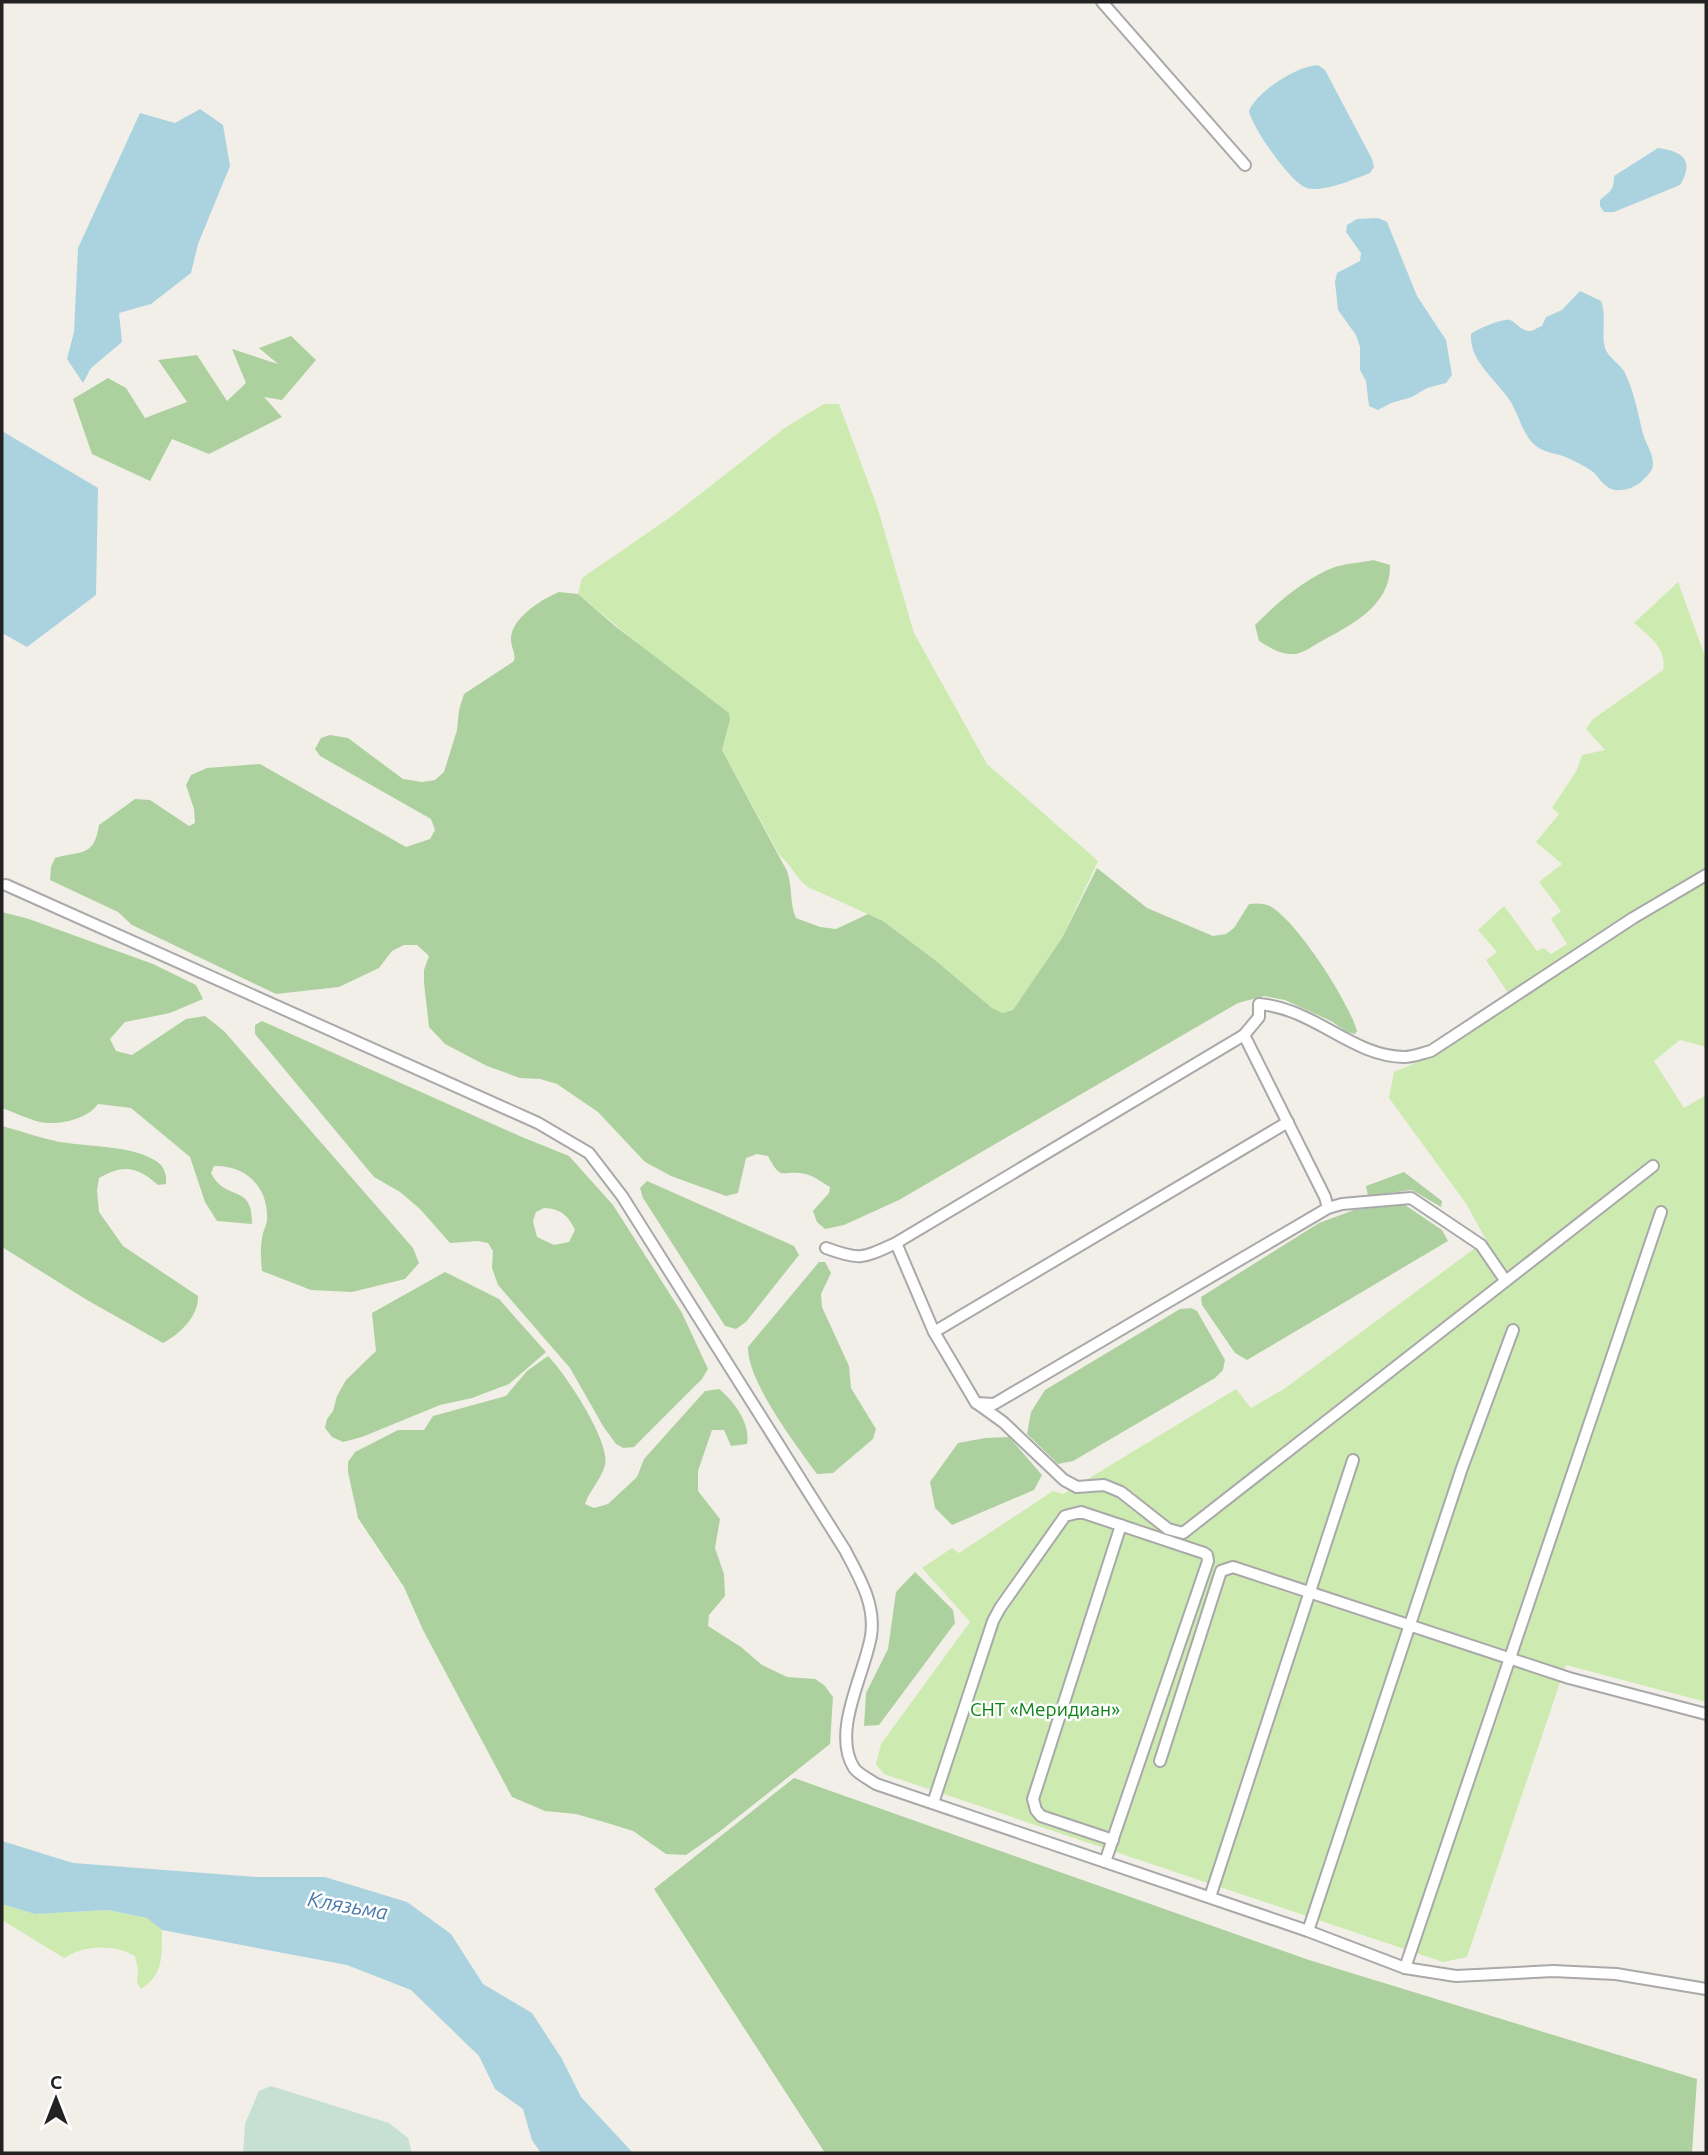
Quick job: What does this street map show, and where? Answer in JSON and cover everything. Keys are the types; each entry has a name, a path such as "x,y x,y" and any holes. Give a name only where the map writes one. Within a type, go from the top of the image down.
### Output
{"street":[{"path":"1102,2 1245,165"},
{"path":"826,1248 847,1256 863,1258 896,1243 1244,1035 1259,1017 1259,1004 1280,1006 1307,1017 1375,1053 1407,1058 1431,1051 1633,918 1706,875"},
{"path":"6,885 538,1123 589,1153 622,1196 845,1550 869,1597 871,1635 853,1693 846,1741 854,1769 876,1784 1308,1931 1405,1968 1456,1976 1553,1971 1616,1974 1706,1989"},
{"path":"1244,1035 1325,1196 1328,1208"},
{"path":"934,1332 1287,1122"},
{"path":"896,1243 934,1332 975,1403 1003,1422 1064,1480 1077,1487 1104,1485 1121,1492 1168,1529 1183,1533 1653,1166"},
{"path":"975,1403 994,1404 1328,1208 1342,1204 1411,1198 1481,1245 1505,1280"},
{"path":"1405,1968 1661,1212"},
{"path":"1308,1931 1462,1468 1513,1330"},
{"path":"1210,1897 1353,1460"},
{"path":"933,1803 985,1644 1000,1608 1065,1516 1081,1512 1204,1553 1208,1561 1105,1862"},
{"path":"1113,1840 1041,1816 1033,1799 1121,1525"},
{"path":"1160,1760 1222,1571 1233,1567 1569,1678 1706,1713"}],"green space":[{"path":"291,336 316,360 282,400 264,397 282,417 209,454 172,439 150,481 92,454 73,399 108,378 126,388 145,418 187,402 158,360 197,355 227,401 246,383 232,349 278,364 259,348"},
{"path":"824,404 839,404 877,506 914,633 987,764 1098,861 1062,938 1013,1010 1003,1013 992,1008 883,921 804,884 780,856 722,750 730,720 578,594 582,578 672,516 786,427"},
{"path":"1373,560 1390,565 1389,579 1376,603 1356,621 1295,654 1281,652 1259,641 1255,625 1302,584 1335,567"},
{"name":"СНТ «Меридиан»","path":"1678,582 1706,659 1706,1047 1680,1040 1654,1061 1684,1108 1706,1095 1706,1702 1566,1665 1467,1957 1443,1962 884,1774 876,1764 881,1744 970,1622 922,1568 952,1548 959,1553 1053,1491 1063,1494 1236,1389 1251,1408 1284,1389 1486,1240 1467,1205 1389,1098 1394,1072 1420,1061 1514,1002 1486,960 1497,952 1478,930 1504,906 1537,951 1544,948 1551,954 1567,944 1551,919 1561,911 1539,882 1562,864 1536,842 1559,814 1552,808 1577,770 1582,755 1605,750 1586,729 1593,719 1663,670 1664,662 1660,649 1634,623"},
{"path":"559,592 578,594 615,626 729,713 730,720 722,750 787,871 796,918 820,927 836,929 868,914 883,921 992,1008 1003,1013 1013,1010 1062,938 1097,868 1147,908 1213,936 1226,934 1234,928 1249,904 1270,906 1294,928 1321,963 1344,1001 1357,1031 1355,1034 1347,1032 1331,1021 1285,1000 1264,996 1238,1003 899,1200 844,1225 825,1229 817,1222 813,1211 829,1193 830,1187 811,1176 780,1172 768,1156 757,1154 746,1158 738,1193 726,1196 671,1176 645,1162 598,1112 557,1084 540,1079 520,1078 487,1066 445,1044 429,1027 424,970 429,956 417,945 404,945 392,951 379,968 339,987 276,994 132,925 118,912 50,880 55,858 89,848 97,836 99,825 135,799 150,800 189,826 195,823 194,809 186,785 191,775 207,768 260,764 406,847 430,839 435,830 431,819 320,756 315,749 321,738 330,735 348,738 403,779 422,782 435,780 444,772 457,730 464,694 514,661 511,639 516,624 536,604"},
{"path":"2,912 29,919 153,964 196,985 203,999 170,1013 125,1022 110,1039 116,1051 132,1055 186,1019 205,1016 224,1031 413,1248 419,1263 405,1279 352,1292 311,1290 262,1271 261,1242 267,1216 263,1195 258,1186 244,1173 214,1166 211,1173 217,1182 243,1197 248,1203 252,1224 217,1221 205,1202 190,1157 131,1108 98,1104 80,1117 47,1123 2,1108"},
{"path":"262,1021 569,1156 613,1205 682,1313 708,1369 702,1379 634,1447 623,1448 616,1444 570,1368 498,1285 492,1268 493,1251 488,1243 450,1243 420,1209 400,1192 374,1177 255,1034 255,1025","holes":["544,1208 567,1217 575,1230 569,1242 554,1245 537,1237 533,1221 536,1212"]},
{"path":"2,1126 60,1142 135,1152 161,1165 166,1184 158,1185 143,1174 123,1169 99,1178 97,1190 99,1212 123,1246 198,1296 192,1317 176,1335 163,1343 2,1247"},
{"path":"1404,1172 1442,1201 1441,1207 1412,1190 1368,1196 1366,1186"},
{"path":"647,1181 794,1246 799,1255 746,1322 736,1329 725,1326 643,1198 640,1188"},
{"path":"1405,1205 1442,1230 1448,1241 1247,1360 1235,1353 1202,1305 1201,1297 1319,1223 1354,1210"},
{"path":"819,1262 825,1262 831,1273 821,1294 822,1307 849,1366 851,1388 876,1429 873,1439 833,1473 817,1474 764,1394 755,1377 748,1347"},
{"path":"445,1272 499,1299 546,1352 509,1384 472,1398 440,1405 362,1437 343,1442 332,1437 325,1428 337,1396 346,1380 376,1351 372,1313"},
{"path":"1191,1308 1197,1311 1225,1360 1223,1370 1215,1378 1073,1461 1058,1464 1027,1434 1031,1412 1045,1390 1180,1309"},
{"path":"548,1356 585,1408 605,1454 601,1476 585,1504 594,1508 608,1504 637,1477 644,1459 705,1391 719,1389 730,1400 744,1421 747,1444 731,1446 724,1430 712,1430 698,1471 698,1491 720,1519 715,1548 724,1574 725,1596 709,1615 708,1626 741,1647 762,1665 787,1677 815,1679 824,1685 833,1697 830,1744 686,1855 666,1854 633,1831 576,1814 545,1811 512,1797 423,1630 404,1587 358,1518 348,1472 348,1462 355,1452 398,1430 424,1430 433,1416 506,1396 527,1371"},
{"path":"1009,1437 1042,1475 1034,1490 952,1525 935,1508 930,1482 958,1443"},
{"path":"915,1572 953,1610 955,1623 879,1725 864,1726 866,1693 888,1649 896,1592"},
{"path":"794,1778 1309,1960 1697,2079 1692,2153 825,2153 654,1889"},
{"path":"2,1904 35,1914 107,1910 147,1918 162,1930 158,1970 141,1989 137,1982 135,1956 126,1952 90,1948 64,1958 2,1920"},
{"path":"271,2086 389,2123 408,2138 412,2153 243,2153 245,2124 259,2091"}],"water":[{"path":"1318,65 1325,70 1374,167 1370,173 1347,182 1314,189 1300,184 1282,166 1257,129 1249,111 1260,96 1279,81 1299,70"},
{"path":"200,109 223,125 230,166 198,244 191,273 151,304 119,313 122,342 91,368 83,383 67,359 74,332 78,248 140,113 175,123"},
{"path":"1658,148 1674,152 1684,159 1686,170 1680,185 1614,212 1604,212 1600,200 1612,188 1614,176"},
{"path":"1378,218 1387,222 1417,296 1446,340 1452,375 1446,383 1427,388 1378,410 1369,406 1366,381 1360,370 1360,347 1356,335 1338,310 1335,282 1337,273 1360,261 1361,253 1346,232 1347,225 1357,219"},
{"path":"1580,291 1601,301 1605,348 1628,380 1652,456 1653,467 1649,473 1642,481 1628,489 1608,487 1585,467 1536,446 1525,433 1508,397 1480,364 1472,345 1471,334 1502,321 1510,320 1528,331 1542,326 1546,317 1562,310"},
{"path":"2,431 98,488 96,595 27,647 2,633"},
{"name":"Клязьма","path":"2,1841 73,1863 257,1877 325,1877 407,1902 451,1934 483,1984 532,2013 562,2059 581,2097 633,2153 541,2153 532,2140 523,2109 495,2089 479,2056 411,1990 347,1965 162,1930 147,1918 108,1910 35,1914 2,1904"}]}
